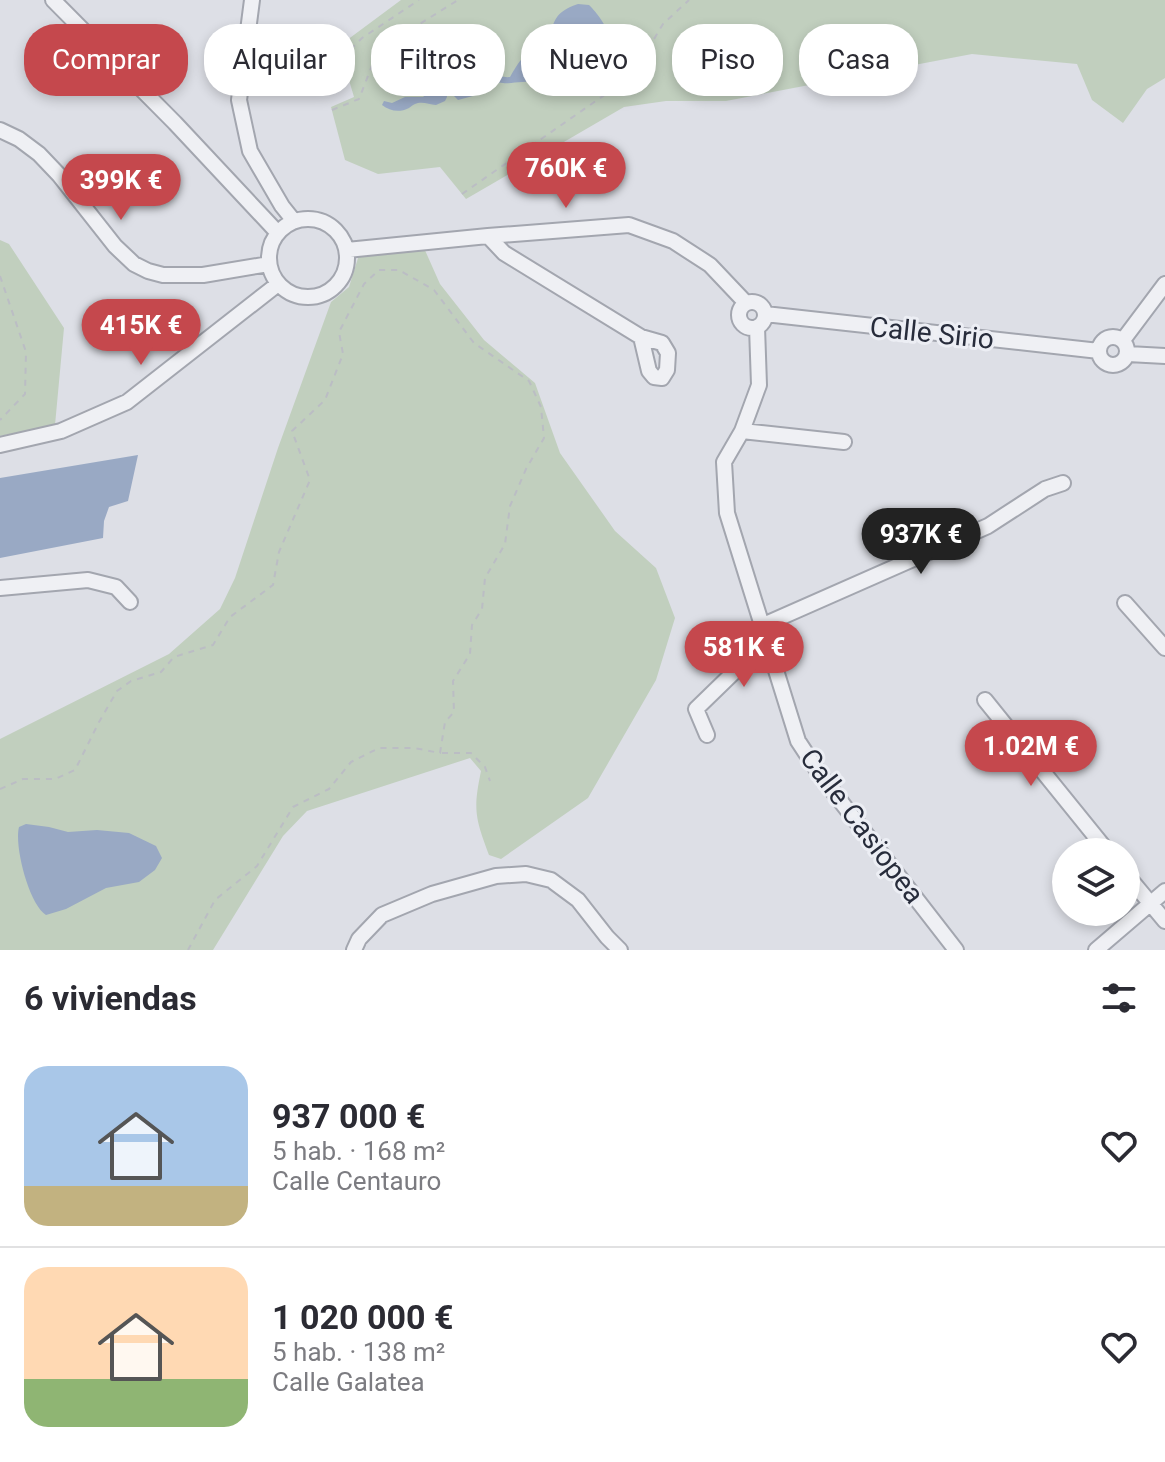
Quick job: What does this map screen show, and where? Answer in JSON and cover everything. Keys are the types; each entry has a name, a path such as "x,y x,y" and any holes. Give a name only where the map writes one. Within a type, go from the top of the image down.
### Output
{"street":[{"path":"53,0 278,233"},
{"path":"252,0 239,100 250,151 294,221"},
{"path":"0,130 39,154 115,246 134,264 148,271 163,275 203,275 269,264"},
{"path":"294,221 321,221 332,227 347,250 347,264 342,278 332,289 319,296 304,298 290,293 272,275 269,253 272,243 278,233 294,221"},
{"path":"347,250 629,225 673,241 710,265 746,303"},
{"path":"488,236 504,253 641,337"},
{"path":"0,445 61,431 127,402 278,284"},
{"path":"1165,284 1125,347 1125,361 1112,366 1100,358 1099,351 1105,340 1111,337 1125,347 1165,356"},
{"path":"756,302 764,309 761,321 747,327 740,320 739,310 746,303 756,302"},
{"name":"Calle Sirio","path":"761,321 1099,351"},
{"name":"Calle Casiopea","path":"761,321 759,385 742,431 724,462 727,513 761,626 798,741 821,776 956,950"},
{"path":"742,431 844,442"},
{"path":"761,626 988,526 1045,489 1063,483"},
{"path":"0,588 88,580 116,587 130,602"},
{"path":"1125,603 1165,648"},
{"path":"707,735 696,709 766,641"},
{"path":"985,700 1097,838"},
{"path":"354,950 359,939 382,915 432,894 496,876 526,874 551,880 578,900 620,950"},
{"path":"1096,950 1165,891"},
{"path":"1140,892 1165,921"}],"path":[{"path":"355,45 419,0"},
{"path":"332,110 359,99 378,50 458,0"},
{"path":"462,194 639,71 648,60 651,44 663,24 689,0"},
{"path":"0,789 23,779 55,779 75,770 117,691 131,681 161,672 174,657 213,645 230,617 273,585 279,552 310,480 292,431 325,400 343,354 339,332 364,284 379,270 399,270 434,290 474,343 529,381 541,407 544,438 510,506 505,544 485,578 482,609 472,625 470,654 453,681 454,712 445,722 440,753"},
{"path":"0,276 26,352 25,394 0,420"},
{"path":"188,950 215,900 257,866 293,807 329,789 351,762 379,748 471,753 485,767 490,781"}],"green space":[{"path":"401,0 1165,0 1165,78 1147,89 1123,123 1092,100 1077,64 972,54 918,64 918,24 799,24 799,87 783,90 783,24 672,24 672,96 752,96 726,101 666,101 624,107 466,199 440,167 378,174 345,160 331,107 355,96 355,34"},
{"path":"0,240 9,244 64,328 55,425 0,436"},
{"path":"424,248 440,284 484,340 535,383 560,453 615,531 656,568 675,618 656,680 588,798 501,859 489,855 477,813 481,771 470,758 307,811 283,836 213,950 0,950 0,739 169,654 220,609 235,578 331,302 349,287 359,255"}],"water":[{"path":"589,5 603,24 554,24 570,7"},
{"path":"521,61 521,82 505,83 505,77 510,77"},
{"path":"405,97 447,97 436,105 420,103 398,111 382,105 384,101 392,103"},
{"path":"138,455 128,501 109,507 103,538 0,558 0,478"},
{"path":"26,824 68,832 97,830 129,833 156,846 162,858 155,870 139,882 106,888 66,909 46,915 34,899 21,860 19,827"}]}
